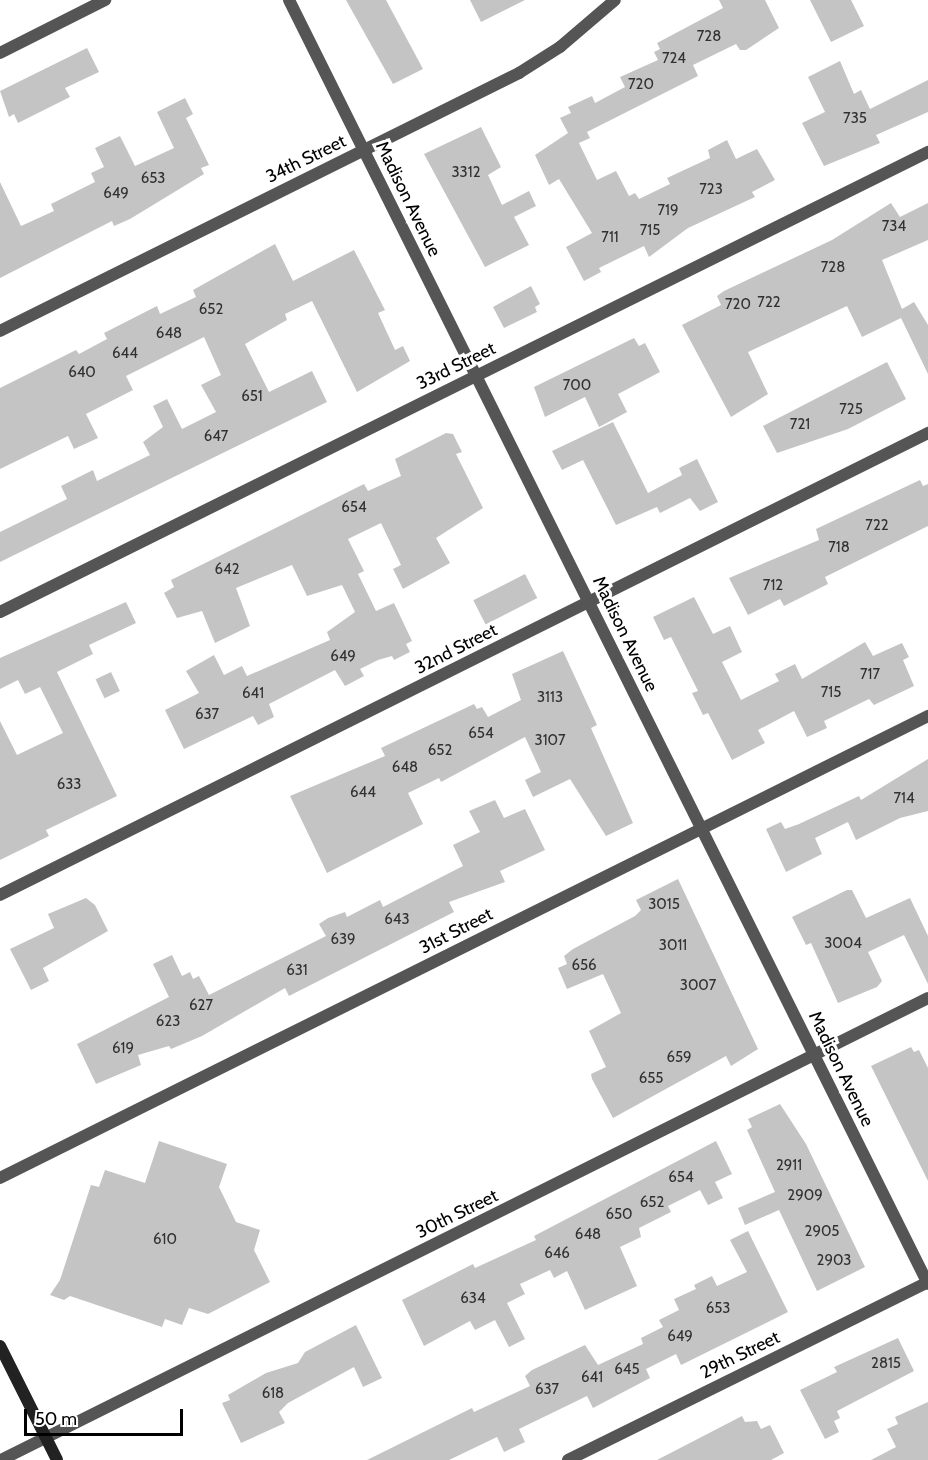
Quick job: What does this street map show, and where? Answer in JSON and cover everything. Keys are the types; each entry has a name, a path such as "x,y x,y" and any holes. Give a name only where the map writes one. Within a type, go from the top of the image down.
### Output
{"main road":[{"path":"0,1346 57,1460"}],"street":[{"path":"0,52 105,0"},
{"name":"Madison Avenue","path":"289,0 928,1283"},
{"name":"34th Street","path":"0,331 519,73 560,47 615,0"},
{"name":"33rd Street","path":"0,612 928,152"},
{"name":"32nd Street","path":"0,896 928,433"},
{"name":"31st Street","path":"0,1178 928,716"},
{"name":"30th Street","path":"1,1460 928,998"},
{"name":"29th Street","path":"568,1460 928,1283"}],"building":[{"path":"346,0 386,0 423,69 393,84"},
{"path":"470,0 525,0 481,22"},
{"path":"719,0 765,0 779,28 746,50 740,50 736,44 693,65 698,76 587,132 590,138 579,143 597,180 616,171 629,196 635,193 639,199 670,184 667,178 710,158 708,150 727,140 736,159 757,149 775,180 752,192 755,197 688,228 649,257 644,246 599,268 601,272 584,281 566,247 592,233 559,179 549,185 535,155 568,133 560,118 571,113 568,107 592,96 595,103 625,87 620,77 658,60 654,52 660,49 657,43 723,8"},
{"path":"810,0 851,0 864,26 831,42"},
{"path":"87,48 99,72 65,88 70,97 18,123 14,114 9,117 0,91"},
{"path":"840,61 854,94 861,90 870,109 928,80 928,112 876,135 880,143 824,166 802,123 825,112 808,77"},
{"path":"185,98 193,114 186,118 209,165 201,168 204,174 130,219 114,226 112,221 0,278 0,182 21,226 54,211 51,204 95,182 91,173 104,167 95,148 120,136 135,166 174,148 157,112"},
{"path":"481,127 501,167 488,175 502,205 529,191 536,206 514,217 529,245 485,267 424,154"},
{"path":"891,203 900,217 928,203 928,240 882,260 902,309 914,302 928,325 928,374 901,318 862,337 847,306 748,352 768,394 731,417 682,325 721,305 717,296 724,291 832,240"},
{"path":"275,244 293,281 354,250 385,310 378,313 395,350 403,346 410,361 357,392 312,301 285,314 287,320 245,344 269,392 312,371 327,402 0,562 0,532 67,499 61,486 93,470 97,481 150,455 143,442 163,427 153,406 167,399 182,429 216,412 201,385 221,375 204,337 126,376 133,390 86,414 98,438 74,449 68,436 0,469 0,388 76,350 79,354 107,339 104,333 157,306 160,314 196,297 193,290"},
{"path":"531,286 540,304 535,307 537,312 504,328 493,307"},
{"path":"634,338 639,346 645,343 660,372 618,394 627,412 599,427 585,397 545,417 534,387"},
{"path":"887,362 906,399 848,429 777,453 763,426"},
{"path":"613,422 648,493 682,475 679,468 697,459 718,502 700,511 690,498 660,513 657,507 616,525 583,460 562,470 552,451"},
{"path":"446,433 453,434 462,452 456,454 483,508 436,538 450,563 403,589 393,569 401,565 381,523 348,539 364,571 358,574 376,611 394,603 412,641 406,644 410,652 394,660 392,656 378,660 360,669 364,676 345,686 335,670 269,704 274,717 258,725 253,716 184,749 165,710 199,693 186,671 214,655 224,675 242,666 247,676 330,640 327,632 355,612 342,585 307,596 292,565 236,588 250,626 215,643 202,611 177,618 164,593 174,587 171,580 364,484 368,491 401,476 395,459"},
{"path":"920,480 923,486 928,484 928,526 825,577 828,584 784,606 780,599 748,615 729,578 819,540 816,529"},
{"path":"525,574 537,598 486,624 473,600"},
{"path":"694,597 713,634 730,626 742,652 722,662 741,700 779,681 775,674 795,664 802,679 865,642 873,656 902,643 909,657 903,660 914,686 874,705 869,699 824,721 827,728 807,737 794,711 758,730 765,743 732,760 708,713 703,715 692,693 698,691 671,637 664,640 653,617"},
{"path":"126,602 136,623 89,645 93,654 57,672 117,796 46,830 49,836 0,860 0,721 17,755 63,733 40,687 25,694 18,680 0,689 0,658"},
{"path":"563,651 597,725 591,728 633,823 606,836 570,779 533,797 525,780 541,772 525,737 441,782 439,778 408,793 423,824 327,873 290,796 385,756 381,748 474,704 477,709 482,707 488,717 521,700 512,674"},
{"path":"111,672 120,691 104,698 96,679"},
{"path":"928,759 928,811 900,818 856,840 848,822 815,838 822,854 786,872 766,829 781,822 785,829 859,796 861,800"},
{"path":"495,800 504,818 525,809 545,850 500,871 505,882 449,902 454,912 289,996 285,988 202,1036 171,1049 169,1046 138,1055 141,1065 96,1084 77,1044 169,997 153,964 172,955 182,976 190,972 193,979 199,976 209,995 326,936 319,924 328,918 345,912 347,917 380,900 383,907 463,866 453,845 480,832 469,811"},
{"path":"678,879 758,1049 731,1066 726,1056 613,1118 592,1079 591,1074 606,1067 589,1031 621,1013 603,974 567,989 558,968 567,964 564,956 573,949 635,916 641,910 636,900"},
{"path":"847,890 852,890 866,918 910,898 928,936 928,984 904,935 868,952 882,981 877,987 838,1003 811,943 806,945 792,917"},
{"path":"86,898 95,905 108,931 43,968 49,981 31,990 10,949 54,928 48,914"},
{"path":"911,1047 914,1052 919,1050 928,1068 928,1181 871,1066"},
{"path":"780,1104 806,1144 865,1267 817,1291 779,1210 745,1225 738,1208 775,1192 747,1130 752,1127 748,1119"},
{"path":"159,1141 227,1164 219,1187 236,1222 260,1230 254,1250 270,1282 208,1314 189,1308 182,1325 165,1319 162,1327 70,1296 64,1300 50,1295 60,1280 91,1185 99,1187 105,1170 145,1183"},
{"path":"716,1141 732,1174 715,1182 723,1198 708,1205 700,1190 668,1206 671,1212 639,1228 641,1237 620,1247 637,1286 585,1310 567,1271 554,1278 550,1270 520,1284 525,1294 507,1303 525,1339 509,1347 495,1320 475,1330 470,1321 424,1346 402,1300 473,1264 475,1268 536,1240 534,1236"},
{"path":"748,1231 788,1312 681,1365 676,1354 646,1369 650,1378 593,1408 587,1396 519,1429 525,1442 504,1452 497,1437 449,1460 367,1460 472,1408 474,1412 530,1386 525,1376 532,1370 585,1345 598,1365 643,1344 641,1338 663,1327 659,1320 679,1310 674,1299 696,1289 694,1285 712,1276 717,1286 747,1272 730,1240"},
{"path":"356,1325 382,1378 363,1387 354,1367 288,1403 279,1412 285,1423 241,1443 222,1403 230,1400 228,1395 266,1373 298,1363 305,1352"},
{"path":"898,1338 914,1371 837,1411 840,1418 834,1421 839,1432 825,1439 800,1390 837,1372 834,1367"},
{"path":"928,1402 928,1460 871,1460 896,1447 887,1429 898,1424 895,1417"},
{"path":"742,1416 745,1422 757,1421 761,1429 770,1425 784,1453 771,1460 657,1460"}]}
